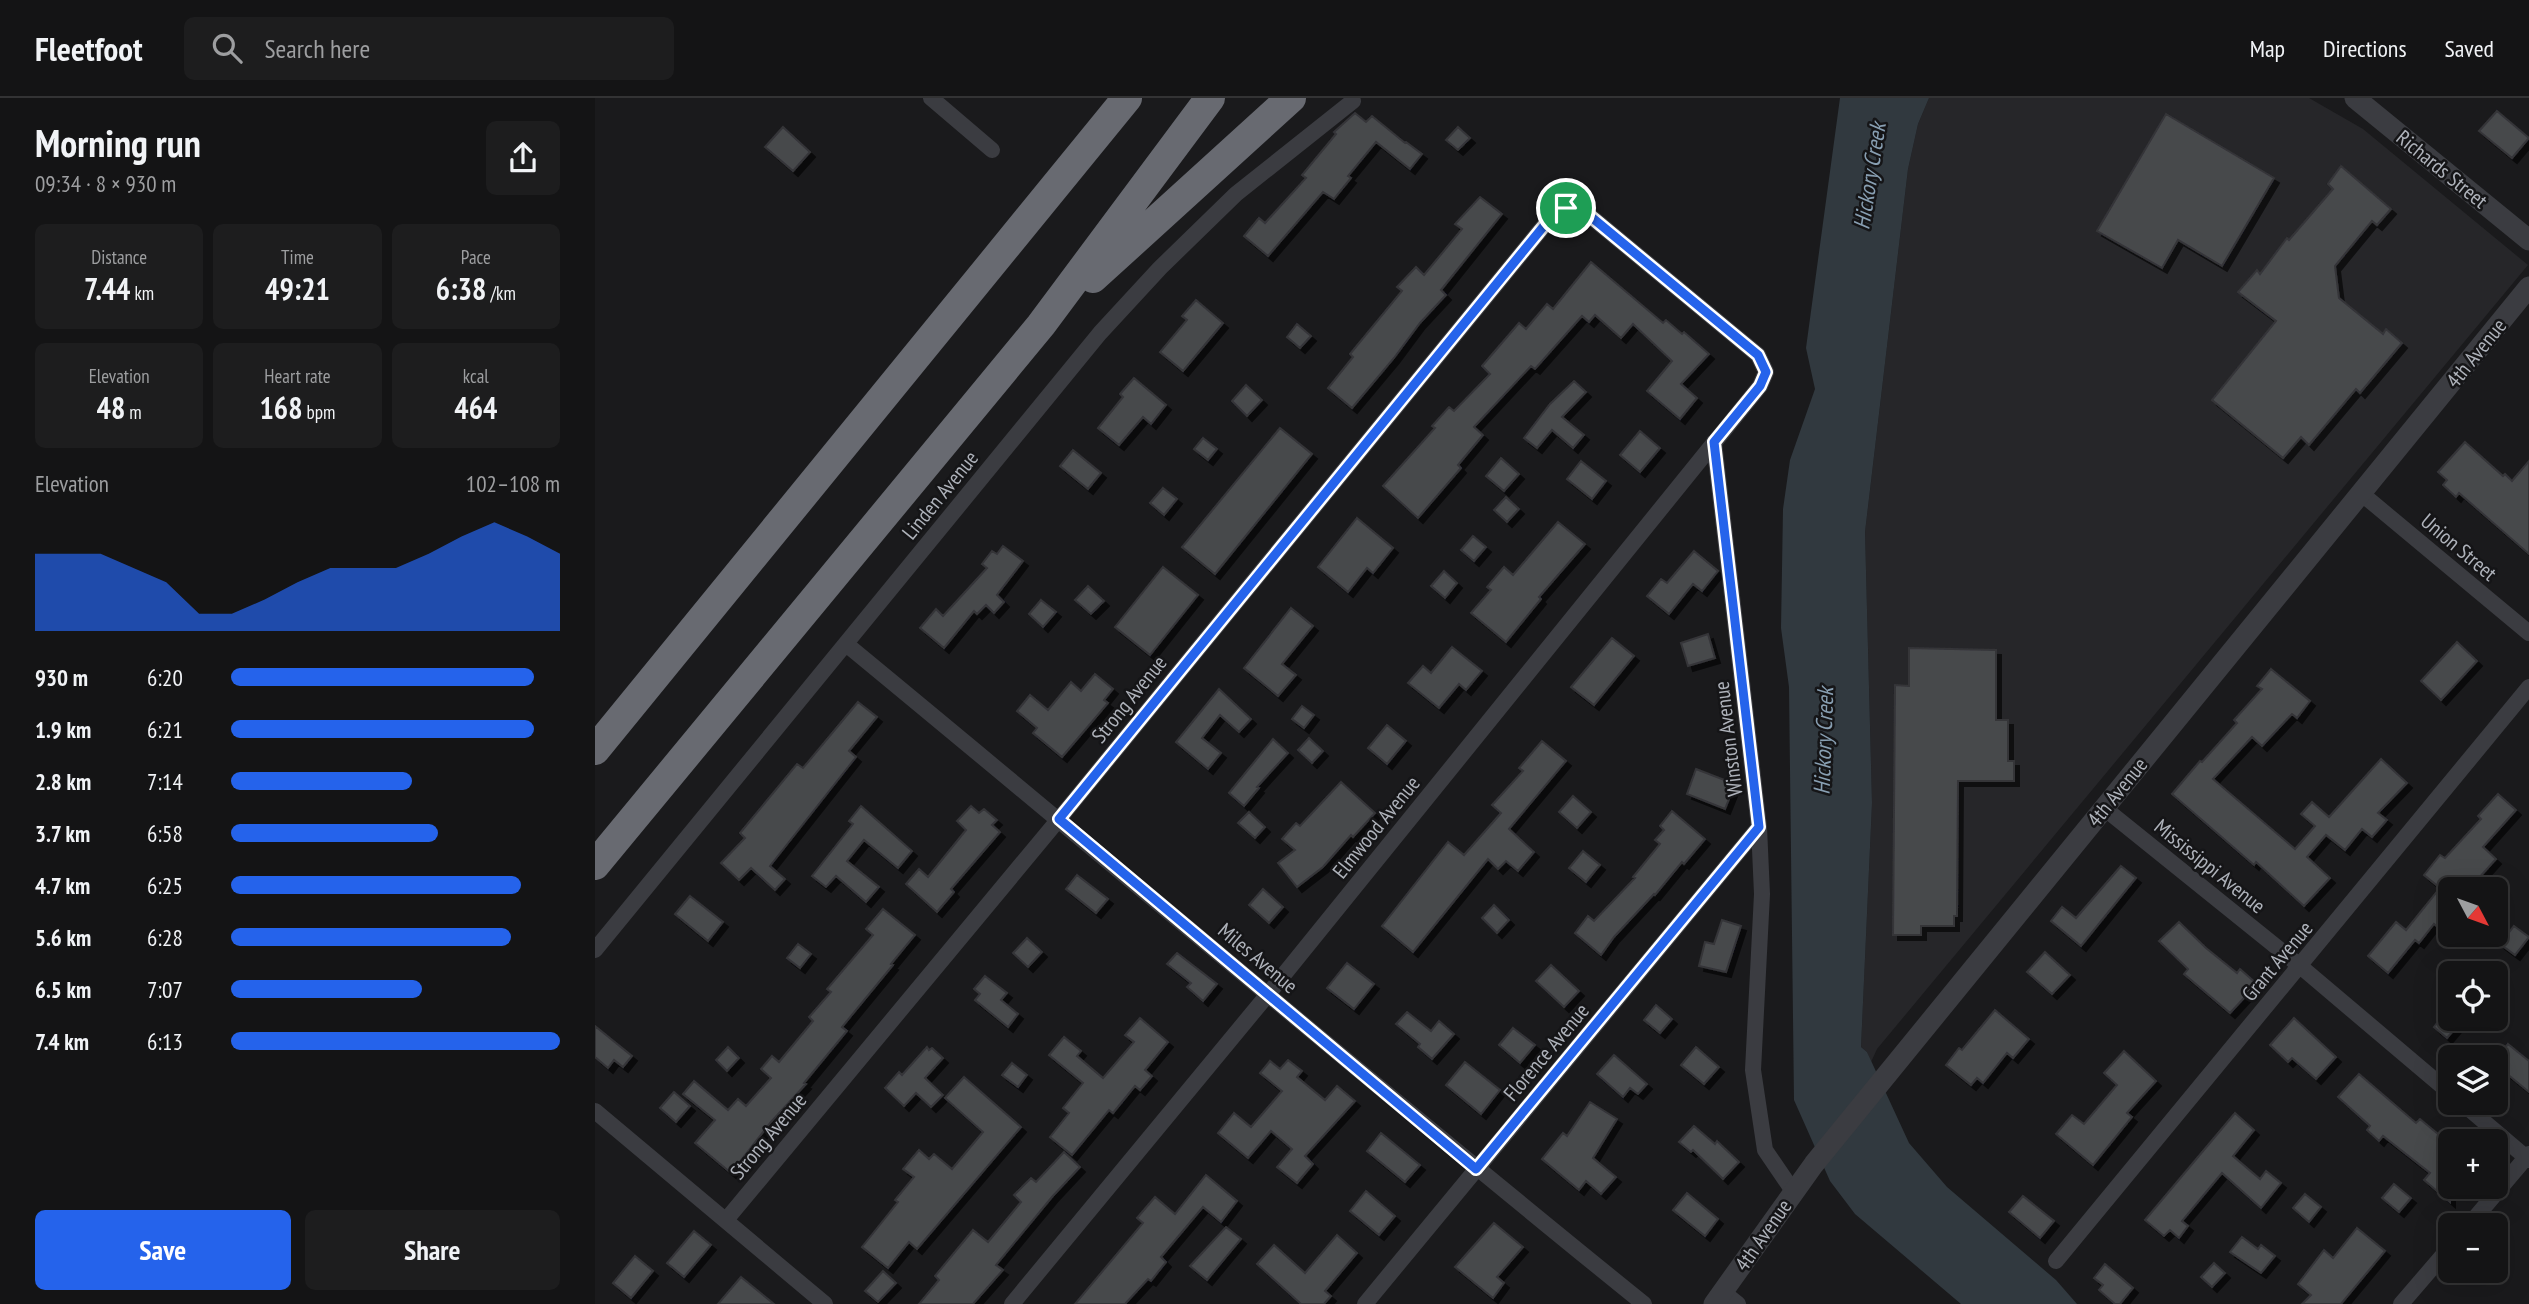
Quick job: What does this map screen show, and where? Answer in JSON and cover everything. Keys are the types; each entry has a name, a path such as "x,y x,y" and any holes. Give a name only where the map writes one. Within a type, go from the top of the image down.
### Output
{"highway":[{"path":"1023,227 1103,98"},
{"path":"595,750 1127,98"},
{"path":"595,865 1041,325 1210,98"},
{"path":"1041,325 1291,98"}],"street":[{"path":"931,98 992,150"},
{"name":"Richards Street","path":"2355,98 2529,240"},
{"name":"Linden Avenue","path":"595,950 1100,333 1160,268 1236,194 1353,101"},
{"name":"Elmwood Avenue","path":"1012,1304 1269,993 1760,386 1766,372 1758,355 1584,211 1566,208"},
{"name":"Strong Avenue","path":"726,1220 1059,819 1552,216 1566,208"},
{"name":"4th Avenue","path":"1725,1300 1793,1191 1814,1164 2529,287"},
{"name":"Winston Avenue","path":"1714,442 1759,827 1762,894 1753,1070 1765,1150 1793,1191"},
{"name":"Union Street","path":"2362,495 2529,633"},
{"name":"Miles Avenue","path":"846,644 1269,993 1476,1169 1644,1304"},
{"name":"Grant Avenue","path":"2056,1261 2529,687"},
{"name":"Mississippi Avenue","path":"2104,808 2300,966 2438,1083"},
{"name":"Florence Avenue","path":"1365,1304 1759,827"},
{"path":"595,1111 825,1304"},
{"path":"2477,1115 2528,1157 2479,1213"},
{"path":"2401,1304 2438,1261"}],"shaded area":[{"path":"1929,98 2309,98 2363,129 2528,265 1877,1049 1871,1062 1867,1052 1861,1047 1872,803 1865,532 1908,169 1918,124"}],"water":[{"name":"Hickory Creek","path":"1840,98 1929,98 1918,124 1908,169 1865,532 1872,803 1861,1047 1867,1052 1909,1143 1947,1187 2056,1280 2077,1304 1961,1304 1855,1214 1830,1181 1794,1100 1789,687 1781,628 1783,509 1790,460 1815,389 1806,348"}],"building":[{"path":"2497,111 2529,138 2512,158 2479,131"},
{"path":"1355,113 1366,122 1372,116 1422,154 1410,169 1376,142 1348,176 1351,178 1334,199 1323,192 1268,256 1244,236 1259,218 1265,223 1306,178 1302,175 1336,134 1334,132"},
{"path":"2166,114 2274,178 2222,266 2178,240 2162,268 2097,231"},
{"path":"783,127 810,152 793,171 765,147"},
{"path":"1458,127 1470,138 1458,150 1446,140"},
{"path":"2341,166 2391,209 2377,225 2372,221 2335,266 2339,298 2383,334 2386,329 2402,343 2360,393 2356,389 2309,445 2301,437 2283,458 2212,400 2276,321 2238,292 2257,270 2260,274 2287,238 2289,240 2333,189 2328,184"},
{"path":"1480,197 1502,214 1441,290 1446,295 1352,408 1328,388 1353,357 1350,354 1402,291 1397,287 1416,267 1424,275 1462,229 1455,224"},
{"path":"1591,262 1663,323 1666,320 1682,334 1684,332 1709,354 1681,384 1697,398 1680,419 1647,391 1672,361 1633,324 1621,338 1595,315 1589,322 1582,316 1535,369 1531,366 1474,427 1483,435 1458,465 1461,468 1418,518 1383,486 1435,428 1432,426 1449,407 1454,411 1490,374 1482,366 1519,323 1526,329 1547,304 1553,309"},
{"path":"1196,300 1223,323 1183,371 1160,352 1187,320 1182,316"},
{"path":"1297,324 1311,336 1300,348 1287,337"},
{"path":"1134,378 1166,405 1151,424 1143,417 1119,445 1098,428 1123,397 1120,394"},
{"path":"1574,381 1586,392 1562,417 1584,435 1573,448 1552,430 1537,448 1524,438 1550,404"},
{"path":"1246,385 1262,400 1247,416 1232,401"},
{"path":"1280,428 1312,454 1215,574 1182,547"},
{"path":"1640,431 1660,448 1640,472 1620,455"},
{"path":"1203,438 1217,449 1208,460 1194,449"},
{"path":"2465,442 2512,481 2529,461 2529,554 2459,493 2456,497 2443,485 2447,480 2438,472"},
{"path":"1073,450 1101,473 1088,489 1060,466"},
{"path":"1501,458 1519,474 1504,491 1486,476"},
{"path":"1581,461 1606,481 1592,499 1567,479"},
{"path":"1163,488 1177,499 1164,515 1150,503"},
{"path":"1506,497 1519,509 1507,522 1494,510"},
{"path":"1357,518 1393,548 1373,573 1367,568 1348,592 1318,567"},
{"path":"1558,522 1585,544 1539,597 1541,599 1506,642 1471,613 1491,590 1487,587 1504,567 1513,575"},
{"path":"1473,536 1486,547 1474,561 1461,550"},
{"path":"1003,546 1023,561 997,595 1004,602 994,613 986,605 977,614 974,611 944,648 920,628 936,609 943,616 987,568 982,564 992,551 997,554"},
{"path":"1694,551 1718,571 1702,591 1693,584 1669,614 1647,596 1661,579 1667,583"},
{"path":"1163,567 1198,595 1150,655 1115,627"},
{"path":"1444,571 1457,583 1445,598 1431,586"},
{"path":"1088,586 1104,601 1091,614 1075,600"},
{"path":"1041,600 1056,612 1043,627 1029,614"},
{"path":"1291,608 1313,626 1282,664 1296,675 1278,696 1244,668"},
{"path":"1708,634 1715,658 1688,666 1681,643"},
{"path":"1612,638 1634,656 1594,705 1571,687"},
{"path":"2457,642 2477,661 2441,700 2421,681"},
{"path":"1452,647 1482,671 1466,690 1459,684 1439,708 1408,683 1423,666 1431,673"},
{"path":"1909,648 1996,650 1996,720 2008,720 2008,761 2014,761 2014,781 1958,781 1957,916 1954,916 1954,926 1921,926 1921,935 1893,935 1895,685 1909,686"},
{"path":"2271,669 2310,701 2297,718 2292,714 2262,746 2252,737 2213,779 2295,849 2315,826 2301,814 2312,802 2329,817 2381,759 2407,783 2378,813 2387,820 2372,837 2362,829 2345,850 2326,835 2307,857 2330,878 2304,906 2256,862 2254,865 2172,794 2237,723 2234,720 2262,689 2257,686"},
{"path":"1095,674 1113,689 1104,700 1108,703 1062,757 1033,733 1037,728 1017,711 1030,695 1048,710 1071,682 1081,691"},
{"path":"1219,689 1251,719 1239,732 1220,715 1202,738 1221,753 1208,769 1176,742"},
{"path":"858,702 877,717 849,751 856,757 770,866 785,879 775,890 751,868 739,880 721,863 745,838 740,833 797,764 803,768"},
{"path":"1302,706 1314,715 1304,728 1292,719"},
{"path":"1387,725 1406,741 1387,764 1368,748"},
{"path":"1309,738 1323,751 1312,763 1298,750"},
{"path":"1273,739 1288,753 1257,787 1259,788 1244,806 1229,793"},
{"path":"1542,741 1566,761 1509,829 1534,852 1518,871 1506,861 1498,869 1488,859 1413,952 1382,926 1448,842 1464,855 1501,813 1492,805 1523,771 1519,768"},
{"path":"1696,769 1735,784 1725,809 1687,794"},
{"path":"1341,782 1375,813 1323,867 1297,887 1278,863 1295,850 1282,839 1296,823 1300,826"},
{"path":"2498,794 2516,810 2483,847 2496,859 2480,877 2438,877 2438,886 2424,875 2440,855 2445,858 2481,819 2478,816"},
{"path":"1573,796 1591,812 1577,828 1559,812"},
{"path":"861,806 912,851 898,868 864,840 847,861 879,887 866,902 836,876 826,887 812,876 853,824 849,821"},
{"path":"971,806 979,813 984,809 997,820 992,825 1000,832 951,889 954,892 937,912 906,884 919,869 928,877 966,830 957,821"},
{"path":"1672,811 1705,839 1614,937 1601,955 1575,933 1588,916 1594,921 1635,878 1633,877 1660,844 1655,840 1664,830 1660,826"},
{"path":"1249,812 1265,827 1255,838 1238,823"},
{"path":"1583,851 1600,865 1586,882 1569,868"},
{"path":"2121,866 2136,878 2081,946 2051,921 2062,907 2076,918"},
{"path":"1077,875 1108,899 1096,913 1066,889"},
{"path":"1263,889 1283,907 1269,923 1249,905"},
{"path":"2438,890 2438,927 2434,924 2419,943 2415,940 2388,973 2368,956 2396,922 2406,930"},
{"path":"690,896 723,922 708,941 675,914"},
{"path":"1494,905 1509,920 1497,933 1482,918"},
{"path":"883,909 915,935 842,1027 847,1031 731,1173 695,1143 715,1120 683,1094 694,1081 728,1110 738,1099 746,1106 771,1078 761,1069 772,1056 779,1062 813,1021 809,1017 831,992 827,989 873,935 866,929"},
{"path":"1722,920 1741,926 1726,972 1699,966 1705,942 1714,944"},
{"path":"2179,922 2237,973 2240,969 2257,984 2230,1013 2184,974 2188,969 2159,941"},
{"path":"2514,926 2529,937 2515,955 2504,947 2508,947 2508,934"},
{"path":"1027,938 1042,952 1028,967 1013,953"},
{"path":"798,944 811,954 800,968 787,958"},
{"path":"2045,952 2070,975 2052,994 2027,972"},
{"path":"1177,953 1217,984 1203,1001 1187,987 1191,983 1167,964"},
{"path":"1347,963 1374,984 1354,1009 1327,988"},
{"path":"1551,965 1579,991 1564,1007 1536,981"},
{"path":"985,976 1007,993 1001,1000 1018,1014 1008,1027 975,1000 980,994 974,989"},
{"path":"1656,1005 1672,1019 1660,1033 1644,1020"},
{"path":"1995,1010 2029,1039 2013,1058 2007,1053 1983,1083 1977,1078 1971,1085 1946,1065"},
{"path":"1407,1012 1431,1031 1439,1021 1454,1034 1432,1059 1418,1047 1420,1044 1396,1024"},
{"path":"1140,1018 1168,1042 1145,1070 1152,1076 1140,1090 1135,1086 1113,1113 1109,1110 1072,1155 1050,1137 1069,1113 1063,1108 1083,1083 1049,1055 1064,1037 1081,1051 1077,1056 1103,1078 1134,1042 1125,1035"},
{"path":"2294,1018 2336,1057 2316,1079 2292,1058 2288,1062 2270,1045"},
{"path":"595,1026 632,1056 623,1067 614,1060 608,1068 595,1057"},
{"path":"1513,1028 1535,1045 1520,1063 1499,1045"},
{"path":"2439,1031 2453,1031 2447,1038"},
{"path":"2507,1045 2529,1061 2529,1092 2508,1075"},
{"path":"728,1047 739,1058 727,1071 716,1060"},
{"path":"927,1047 943,1058 925,1078 943,1095 931,1107 916,1093 904,1106 885,1088 899,1072 902,1075"},
{"path":"1696,1047 1719,1067 1704,1084 1681,1065"},
{"path":"2124,1051 2156,1081 2127,1113 2132,1117 2093,1165 2056,1134 2072,1115 2084,1124 2117,1085 2104,1073"},
{"path":"1614,1055 1647,1084 1638,1094 1630,1088 1623,1097 1597,1074"},
{"path":"1288,1060 1302,1071 1297,1077 1325,1100 1337,1086 1355,1101 1305,1156 1313,1164 1297,1183 1277,1167 1292,1149 1271,1131 1248,1158 1218,1133 1234,1113 1251,1127 1282,1091 1260,1073 1270,1061 1280,1069"},
{"path":"1465,1062 1500,1090 1481,1114 1446,1085"},
{"path":"1012,1063 1027,1075 1018,1087 1002,1075"},
{"path":"2359,1074 2416,1123 2420,1119 2438,1134 2438,1192 2424,1180 2430,1173 2383,1136 2379,1141 2367,1130 2370,1126 2338,1097"},
{"path":"964,1077 1021,1127 917,1249 909,1242 888,1268 862,1247 914,1177 903,1169 919,1150 929,1159 934,1154 952,1169 983,1132 945,1098"},
{"path":"674,1092 690,1106 676,1122 660,1108"},
{"path":"1590,1102 1617,1119 1593,1158 1616,1177 1601,1194 1586,1181 1579,1190 1542,1159 1563,1133 1567,1136"},
{"path":"2235,1113 2254,1130 2233,1156 2260,1179 2266,1171 2281,1183 2261,1208 2222,1173 2182,1221 2188,1226 2179,1238 2170,1230 2164,1236 2145,1220"},
{"path":"1694,1126 1715,1144 1717,1141 1739,1162 1723,1179 1693,1150 1691,1152 1679,1142"},
{"path":"1381,1133 1420,1165 1405,1182 1367,1151"},
{"path":"1064,1152 1080,1167 996,1265 1003,1270 973,1304 919,1304 939,1280 935,1276 973,1230 988,1242 1021,1202 1014,1195 1031,1178 1036,1182"},
{"path":"1206,1175 1237,1201 1221,1222 1203,1207 1161,1257 1166,1262 1151,1281 1148,1279 1125,1304 1075,1304 1143,1223 1137,1218 1155,1197 1175,1214"},
{"path":"2394,1184 2411,1198 2399,1212 2382,1198"},
{"path":"1366,1191 1395,1216 1379,1235 1350,1211"},
{"path":"1687,1193 1718,1219 1705,1236 1673,1210"},
{"path":"2305,1194 2321,1207 2309,1222 2293,1208"},
{"path":"2023,1196 2054,1221 2040,1238 2009,1212"},
{"path":"1494,1223 1523,1247 1497,1277 1504,1283 1493,1298 1455,1267"},
{"path":"1226,1227 1241,1239 1207,1280 1190,1266"},
{"path":"2357,1228 2385,1251 2341,1304 2302,1304 2311,1295 2298,1284 2324,1250 2333,1258"},
{"path":"694,1231 711,1245 684,1277 667,1263"},
{"path":"1337,1235 1357,1253 1325,1291 1331,1296 1324,1304 1301,1304 1257,1264 1274,1245 1305,1273"},
{"path":"2242,1237 2258,1249 2261,1245 2275,1256 2261,1273 2230,1252"},
{"path":"635,1256 653,1271 631,1298 613,1283"},
{"path":"2214,1263 2225,1273 2212,1287 2201,1277"},
{"path":"2105,1264 2133,1288 2120,1304 2115,1304 2099,1290 2103,1285 2094,1278"},
{"path":"883,1271 896,1283 878,1302 865,1291"},
{"path":"741,1277 774,1304 718,1304"}],"route":[{"path":"1566,208 1584,211 1758,355 1766,372 1760,386 1714,442 1759,827 1476,1169 1059,819 1552,216 1566,208"}]}
